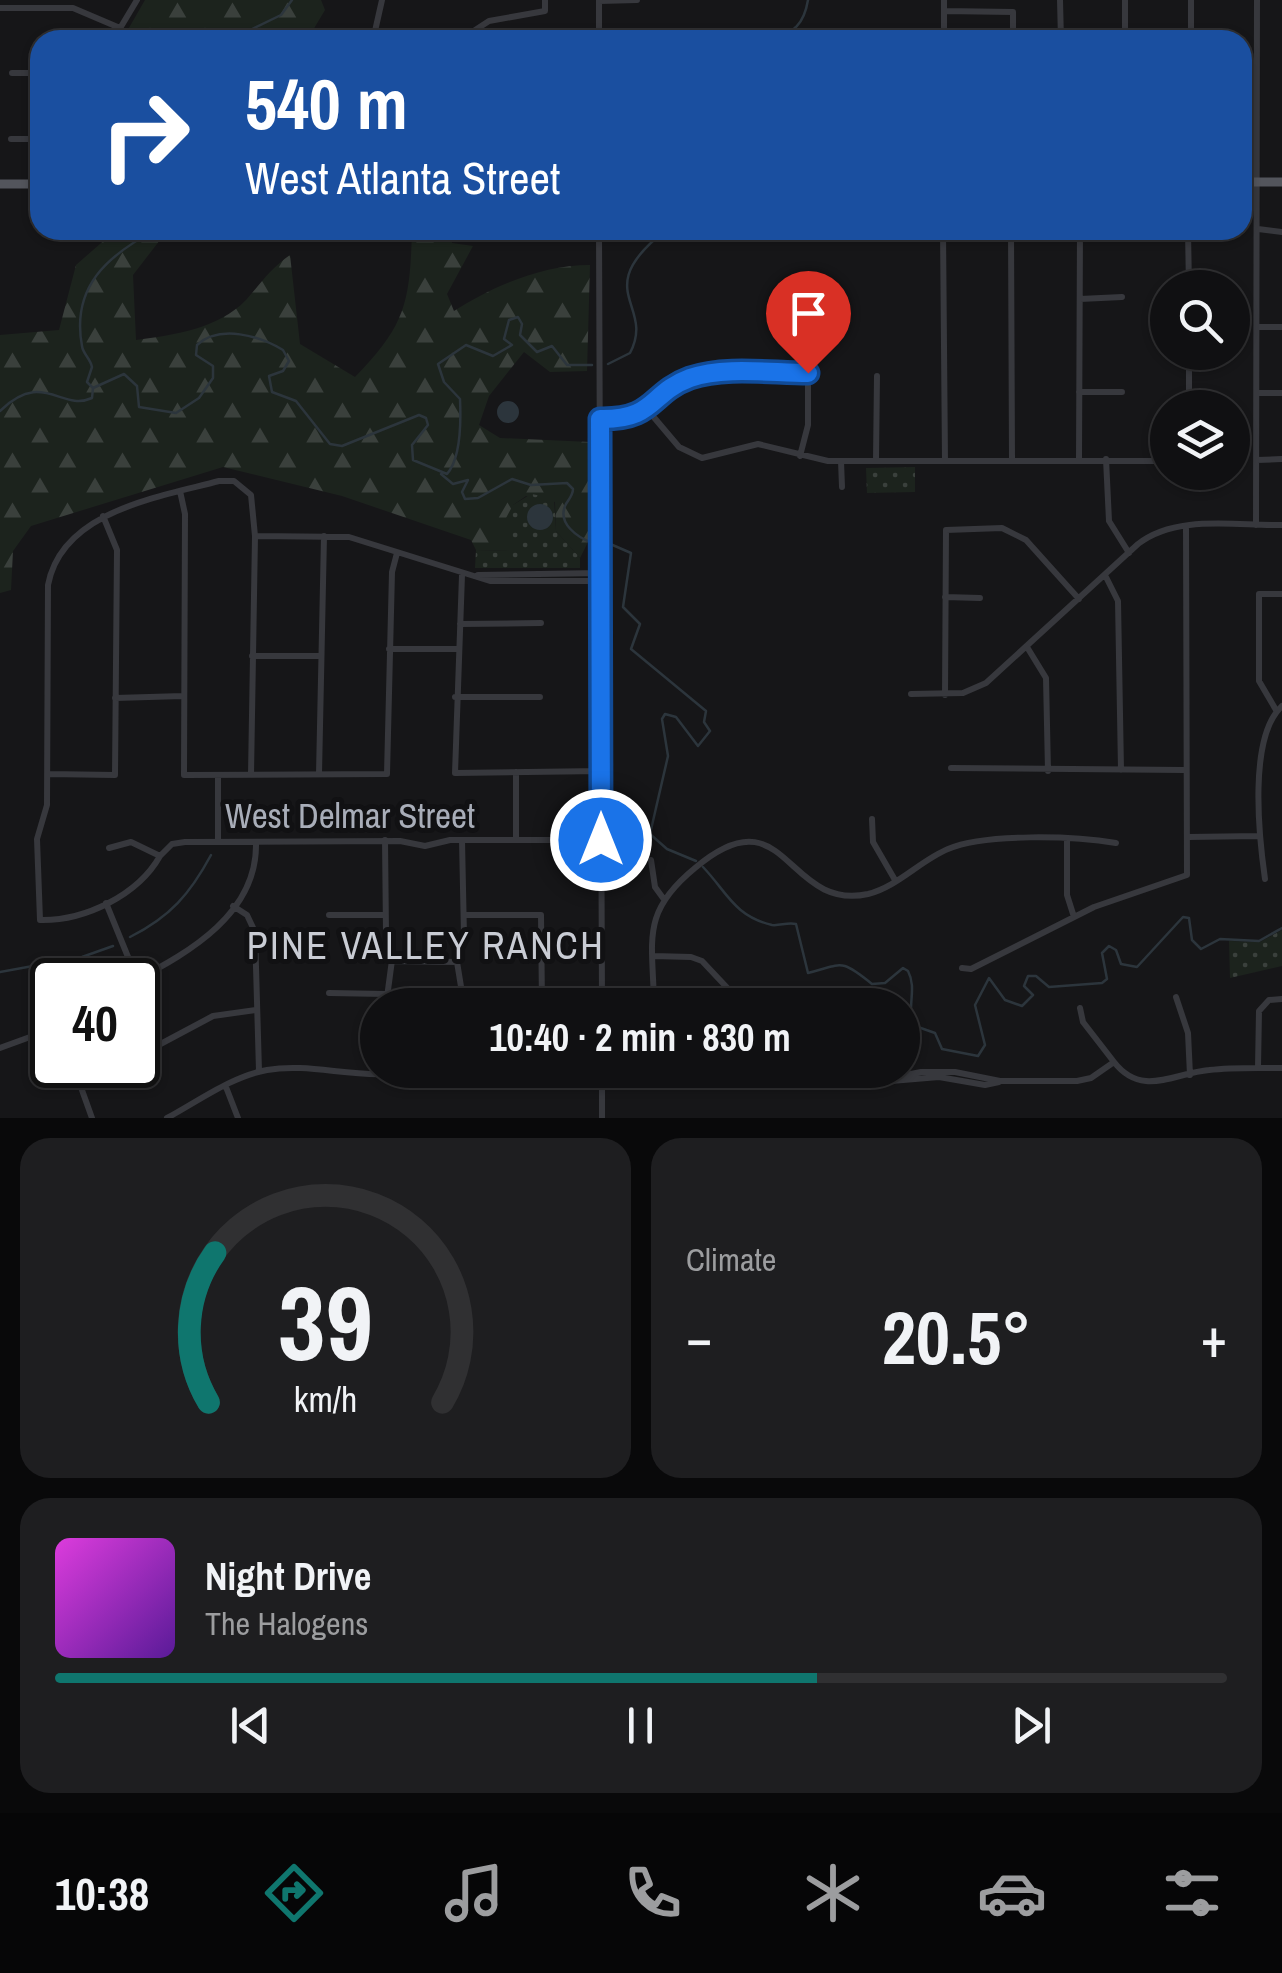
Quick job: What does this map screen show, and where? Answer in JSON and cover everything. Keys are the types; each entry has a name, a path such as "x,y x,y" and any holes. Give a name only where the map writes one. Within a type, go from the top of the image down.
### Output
{"main road":[{"path":"1252,182 1282,182"},
{"path":"0,184 30,184"}],"street":[{"path":"0,8 10,4 73,8 120,28 136,0"},
{"path":"376,30 382,0"},
{"path":"474,30 489,20 545,11 545,0"},
{"path":"599,30 599,0 637,0"},
{"path":"944,0 944,30"},
{"path":"1060,0 1060,30"},
{"path":"1126,0 1126,30"},
{"path":"1191,0 1191,30"},
{"path":"1256,526 1258,0"},
{"path":"944,11 1012,12 1012,30"},
{"path":"12,73 30,73"},
{"path":"12,139 30,139"},
{"path":"1258,229 1282,232"},
{"path":"599,240 602,988"},
{"path":"943,240 945,461"},
{"path":"1011,240 1012,460"},
{"path":"1079,460 1080,240"},
{"path":"1188,240 1189,270"},
{"path":"1080,299 1122,297"},
{"path":"1257,327 1282,327"},
{"path":"800,456 808,425 808,340"},
{"path":"600,415 646,408 686,379 710,374 808,373"},
{"path":"876,460 877,376"},
{"path":"1079,392 1122,392"},
{"path":"1257,393 1282,393"},
{"path":"646,408 679,448 695,456 716,457 758,444 800,456 842,461 1150,460"},
{"path":"1106,459 1109,521 1129,553"},
{"path":"1257,460 1282,459"},
{"path":"842,461 842,488"},
{"path":"160,856 144,880 106,903 73,916 40,920 37,839 48,805 50,577 60,557 102,516 219,481 240,484 254,505 252,774"},
{"path":"180,491 186,514 184,775 387,774 389,649 397,553"},
{"path":"48,774 115,774 117,542 102,516"},
{"path":"962,968 971,969 1074,916 1163,881 1185,878 1186,526"},
{"path":"911,694 946,695 986,683 1152,534 1186,526 1282,526"},
{"path":"946,695 946,530 1002,528 1026,540 1079,599"},
{"path":"255,536 354,538 490,581 600,577"},
{"path":"320,774 324,536"},
{"path":"462,574 455,772 601,771"},
{"path":"1105,575 1118,601 1121,770"},
{"path":"1265,879 1259,836 1261,754 1279,708 1260,681 1260,594 1282,594"},
{"path":"946,598 980,598"},
{"path":"460,624 540,624"},
{"path":"1027,647 1046,678 1048,770"},
{"path":"389,649 458,648"},
{"path":"252,656 321,656"},
{"path":"116,698 183,696"},
{"path":"456,698 540,697"},
{"path":"950,768 1185,770"},
{"path":"516,772 516,840"},
{"path":"218,774 218,842"},
{"path":"872,819 873,842 895,880"},
{"path":"1188,837 1259,836"},
{"path":"384,840 392,961 387,988"},
{"name":"West Delmar Street","path":"109,848 131,842 160,856 176,843 384,840 425,846 462,840 601,840"},
{"path":"461,988 457,962 464,915 462,840"},
{"path":"654,988 654,916 663,898 716,850 744,840 770,848 820,888 837,895 868,894 959,844 1066,840 1116,843"},
{"path":"1066,840 1066,895 1074,916"},
{"path":"160,967 199,945 233,906 255,868 256,842"},
{"path":"651,860 655,887 663,898"},
{"path":"106,903 127,958"},
{"path":"233,906 247,915 255,932 259,1071"},
{"path":"329,915 386,915"},
{"path":"464,915 541,915 542,988"},
{"path":"653,956 702,961 726,988"},
{"path":"392,961 457,962"},
{"path":"329,994 360,994"},
{"path":"1176,997 1188,1033 1190,1076"},
{"path":"1258,1068 1258,1016 1264,1004 1282,999"},
{"path":"1080,1008 1083,1022 1114,1062 1126,1076 1141,1082 1208,1070 1282,1068"},
{"path":"160,1044 212,1016 256,1010"},
{"path":"0,1048 30,1037"},
{"path":"920,1080 939,1077 984,1084 1085,1080 1114,1062"},
{"path":"167,1118 259,1071 320,1068 360,1074"},
{"path":"226,1087 238,1118"},
{"path":"81,1088 92,1118"},
{"path":"602,1088 602,1118"}],"green space":[{"path":"145,0 321,0 325,10 313,30 128,30"},
{"path":"105,240 160,240 133,275 136,340 180,333 222,318 246,300 290,255 300,344 355,377 385,342 402,311 411,240 452,240 473,246 447,294 454,311 519,279 554,269 590,265 587,371 550,372 524,352 489,396 479,425 500,438 590,442 591,536 580,558 556,531 555,502 526,496 513,505 511,551 476,550 471,540 342,496 223,467 31,526 13,551 11,590 0,593 0,335 59,330 76,265"},
{"path":"915,467 915,492 867,493 866,468"},
{"path":"531,494 554,498 556,531 580,558 580,568 475,568 476,550 510,551 511,525 506,518 513,505"},
{"path":"1282,930 1282,966 1230,978 1229,941 1260,942"}],"shaded area":[{"path":"508,401 516,404 516,420 508,423 500,420 497,412 500,404"},
{"path":"540,504 549,508 553,517 549,526 540,530 531,526 527,517 531,508"}],"waterway":[{"path":"250,30 281,15 292,0"},
{"path":"792,30 804,15 808,0"},
{"path":"0,411 28,393 81,401 92,398 93,388 87,382 92,367 83,349 80,325 82,307 96,276 139,240"},
{"path":"608,364 630,353 636,322 627,283 631,268 655,240"},
{"path":"93,388 124,374 137,386 139,407 176,413 199,398 213,378 213,366 196,355 197,345 217,335 240,334 283,350 289,361 283,371 269,376 272,392 296,401 330,444 342,446 419,415 426,418 428,425 412,445 413,460 447,474 458,449 460,399 444,382 438,364 466,345 493,356 512,345 504,339 509,320 518,317 522,324 520,335 537,352 552,346 567,365 592,365"},
{"path":"441,474 453,484 468,480 462,492 465,499 478,498 512,479 531,485 567,483 573,489 564,511 566,523 593,543"},
{"path":"608,543 631,553 623,607 640,624 631,649 706,711 704,722 710,731 698,746 676,717 665,714 662,719 668,756 650,834 667,849 696,861"},
{"path":"130,937 178,903 211,855"},
{"path":"703,867 749,916 772,925 796,924 808,973 841,965 872,984 885,983 903,968 908,971 915,1026 935,1033 942,1049 978,1056 985,1045 975,1005 989,978 1005,1000 1022,1006 1033,995 1024,986 1028,976 1036,976 1049,987 1102,983 1107,979 1102,953 1109,946 1116,950 1121,964 1137,967 1183,917 1189,918 1192,940 1201,949 1220,939 1259,941 1282,928"},
{"path":"0,972 82,957 113,946"}],"district":[{"name":"PINE VALLEY RANCH","path":"426,946"}],"route":[{"path":"601,840 600,419 631,419 686,379 710,374 808,373"}]}
